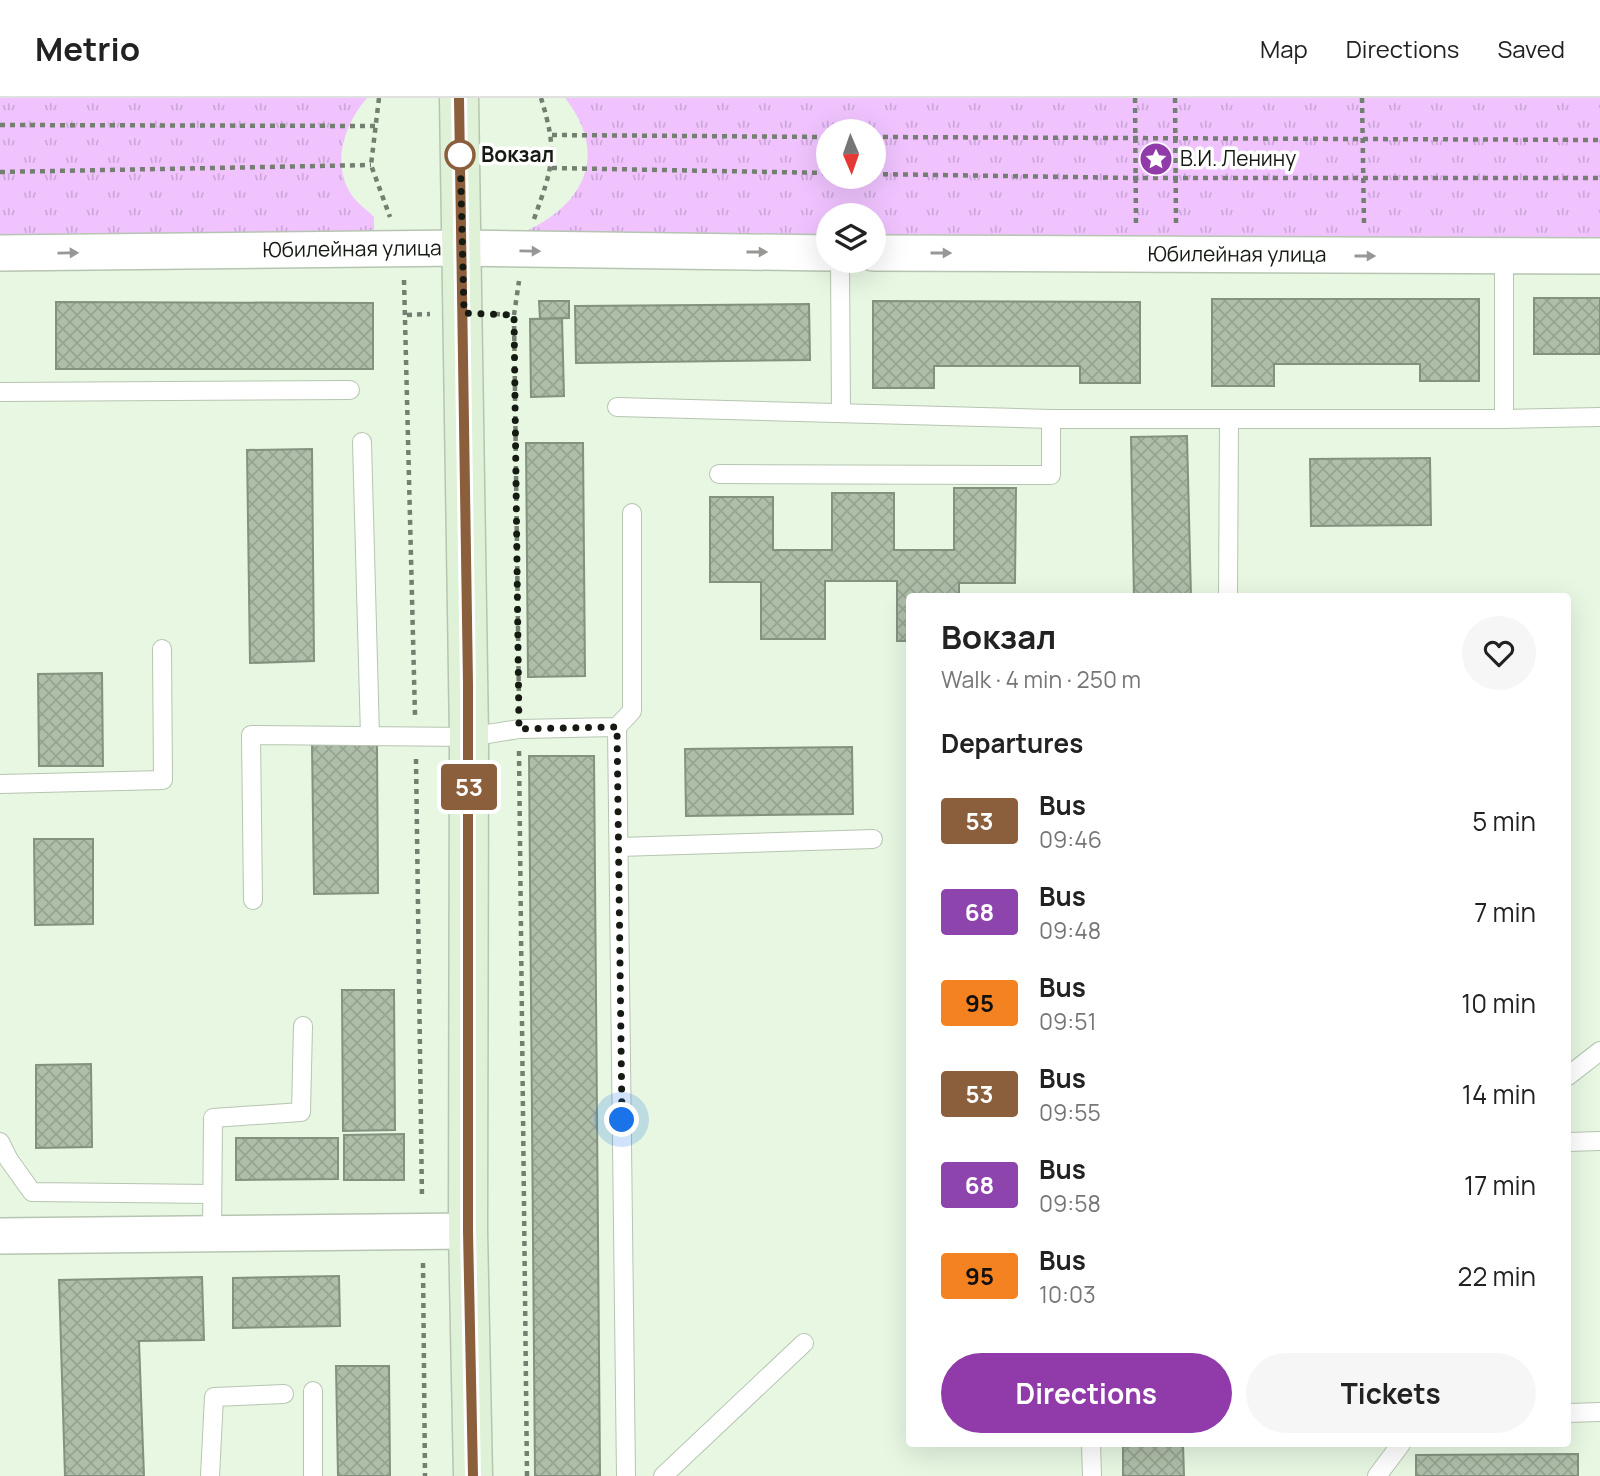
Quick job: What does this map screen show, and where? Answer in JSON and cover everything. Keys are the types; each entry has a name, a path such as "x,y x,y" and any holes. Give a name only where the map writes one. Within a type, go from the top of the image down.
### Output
{"street":[{"path":"459,98 469,737 468,1231 473,1476"},
{"name":"Юбилейная улица","path":"0,253 461,248 522,251 816,253"},
{"name":"Юбилейная улица","path":"886,253 1600,256"},
{"path":"0,1236 468,1231"}],"lane":[{"path":"1504,256 1504,419"},
{"path":"840,273 841,413"},
{"path":"0,392 350,390"},
{"path":"617,407 1051,419 1600,417"},
{"path":"719,474 1051,475 1051,419"},
{"path":"1228,593 1229,420"},
{"path":"362,442 370,736"},
{"path":"626,1476 617,727 632,711 632,513"},
{"path":"0,784 163,780 162,649"},
{"path":"253,900 251,735 469,737 519,729 617,727"},
{"path":"619,846 873,839"},
{"path":"212,1234 213,1118 302,1112 303,1026"},
{"path":"1571,1074 1600,1051"},
{"path":"1571,1142 1600,1141"},
{"path":"0,1142 9,1160 32,1192 212,1194"},
{"path":"663,1476 804,1343"},
{"path":"313,1391 313,1476"},
{"path":"210,1476 214,1397 284,1394"},
{"path":"1571,1413 1600,1412"},
{"path":"1091,1447 1092,1476"},
{"path":"1377,1476 1399,1447"}],"path":[{"path":"379,98 371,165 401,249 407,315 416,735 425,1476"},
{"path":"527,1476 514,315 522,251 552,168 552,135 541,98"},
{"path":"1135,98 1136,227"},
{"path":"1175,98 1177,227"},
{"path":"1362,98 1364,257"},
{"path":"0,125 375,126"},
{"path":"552,135 816,137"},
{"path":"886,138 1600,140"},
{"path":"0,172 371,165"},
{"path":"552,168 816,173"},
{"path":"886,174 1136,178 1600,178"},
{"path":"407,315 514,315"}],"green space":[{"path":"0,98 367,98 352,119 341,157 345,182 351,194 374,217 374,240 0,242"},
{"path":"565,98 1600,98 1600,246 886,245 886,203 816,203 816,245 522,233 561,209 575,193 584,177 588,159 586,139 579,119"}],"building":[{"path":"1534,298 1600,298 1600,354 1534,354"},
{"path":"1212,299 1479,299 1479,381 1420,381 1420,364 1274,364 1274,386 1212,386"},
{"path":"539,301 569,301 569,318 540,319"},
{"path":"873,301 1140,302 1140,383 1080,383 1080,366 934,366 934,388 873,388"},
{"path":"56,302 373,303 373,369 56,369"},
{"path":"809,304 810,360 576,363 575,306"},
{"path":"562,318 564,396 531,397 530,319"},
{"path":"1187,436 1191,593 1134,593 1131,437"},
{"path":"526,443 583,443 585,676 528,677"},
{"path":"312,449 314,661 250,663 247,450"},
{"path":"1430,458 1431,525 1311,526 1310,459"},
{"path":"954,488 1016,488 1015,583 959,583 959,593 906,593 906,641 897,641 897,581 825,581 825,639 761,639 761,582 710,582 710,497 773,497 773,550 832,550 832,493 894,493 894,550 954,550"},
{"path":"102,673 103,766 39,766 38,674"},
{"path":"377,742 378,893 314,894 312,743"},
{"path":"852,747 853,814 686,816 685,749"},
{"path":"529,756 594,756 600,1476 535,1476"},
{"path":"34,839 93,839 93,924 35,925"},
{"path":"342,990 394,990 395,1130 343,1131"},
{"path":"91,1064 92,1147 36,1148 36,1065"},
{"path":"404,1134 404,1180 344,1180 344,1135"},
{"path":"236,1138 338,1138 338,1179 236,1180"},
{"path":"339,1276 340,1326 233,1328 233,1278"},
{"path":"202,1277 204,1340 139,1341 144,1476 65,1476 59,1280"},
{"path":"336,1366 389,1366 390,1476 338,1476"},
{"path":"1123,1447 1183,1447 1184,1476 1123,1476"},
{"path":"1578,1454 1578,1476 1416,1476 1416,1455"}],"bus line":[{"name":"53","path":"459,98 468,684 468,1231 473,1476"}],"place":[{"name":"Вокзал","path":"460,155"},
{"name":"В.И. Ленину","path":"1156,159"}],"route":[{"path":"460,155 460,148 464,313 514,315 519,729 617,727 622,1120"}]}
